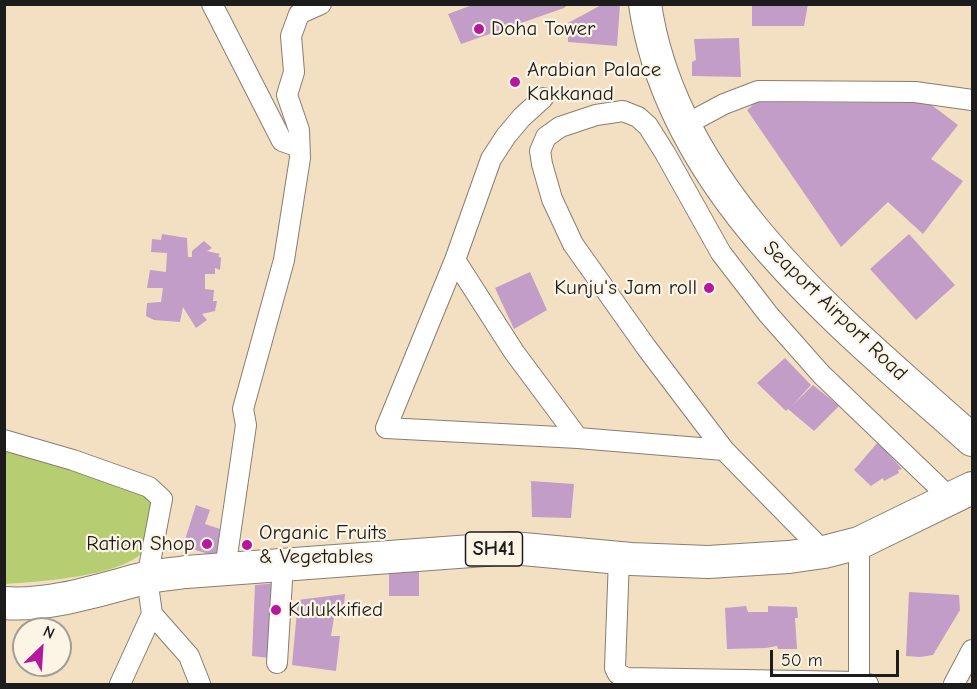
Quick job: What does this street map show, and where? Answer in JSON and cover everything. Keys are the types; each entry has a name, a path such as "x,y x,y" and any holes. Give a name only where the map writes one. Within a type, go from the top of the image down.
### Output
{"main road":[{"name":"Seaport Airport Road","path":"645,4 657,59 683,126 713,173 762,241 804,286 858,338 972,441"},
{"name":"SH41","path":"4,603 64,598 147,578 225,569 512,548 619,558 708,562 789,557 824,552 859,543 961,493"}],"street":[{"path":"212,4 282,141 299,147"},
{"path":"225,569 246,425 243,409 284,260 300,158 299,130 287,95 294,72 291,36 299,14 321,4"},
{"path":"683,126 724,104 758,91 915,92 972,100"},
{"path":"543,98 512,129 491,159 455,260 386,428 578,438 724,450"},
{"path":"824,552 724,450 646,347 573,244 552,199 540,151 546,137 560,127 596,115 624,111 638,117 648,126 721,253 768,314 821,374 961,493"},
{"path":"455,260 514,352 578,438"},
{"path":"4,440 84,464 149,487 162,499 147,578 152,614 120,684"},
{"path":"619,558 615,668 618,674 627,678 863,683 859,543"},
{"path":"277,663 282,580 278,565"},
{"path":"152,614 189,656 200,684"},
{"path":"954,684 972,650"}],"green space":[{"path":"5,444 146,490 155,500 142,553 131,561 97,572 5,584"}],"building":[{"name":"Doha Tower","path":"475,4 569,4 564,8 461,44 448,14"},
{"path":"603,4 620,4 617,46 568,42 568,23"},
{"path":"752,4 808,4 804,26 752,26"},
{"path":"739,38 741,77 692,76 692,62 696,60 694,39"},
{"path":"756,102 929,103 958,125 931,159 963,181 923,234 888,202 841,247 747,110"},
{"path":"162,234 187,238 188,257 192,257 192,251 204,241 212,248 207,251 220,254 218,256 221,258 220,270 215,268 215,274 205,274 205,289 214,290 213,301 217,301 215,311 202,314 207,320 196,328 183,307 180,322 154,320 146,316 147,303 161,302 163,288 147,288 150,270 166,272 167,253 151,252 152,239 161,240"},
{"path":"909,234 955,285 916,320 870,269"},
{"path":"530,272 547,310 514,329 495,288"},
{"path":"785,358 811,385 792,406 813,385 839,406 814,431 788,409 786,411 757,383"},
{"path":"878,442 902,469 898,470 899,473 884,481 883,478 871,486 854,470"},
{"path":"531,481 574,484 571,518 532,517"},
{"path":"196,505 210,510 205,524 229,532 221,558 183,546"},
{"path":"419,569 419,596 389,596 389,571"},
{"path":"279,583 270,658 252,656 255,585"},
{"path":"909,592 959,595 960,610 933,655 906,656"},
{"path":"345,594 343,614 334,617 331,636 340,636 336,671 292,665 298,600"},
{"path":"746,606 748,612 768,612 768,606 797,607 798,618 795,618 797,649 778,649 777,646 727,649 725,608"}],"place":[{"name":"Doha Tower","path":"479,29"},
{"name":"Arabian Palace Kakkanad","path":"515,82"},
{"name":"Kunju's Jam roll","path":"709,288"},
{"name":"Ration Shop","path":"207,544"},
{"name":"Organic Fruits & Vegetables","path":"247,545"},
{"name":"Kulukkified","path":"276,610"}]}
